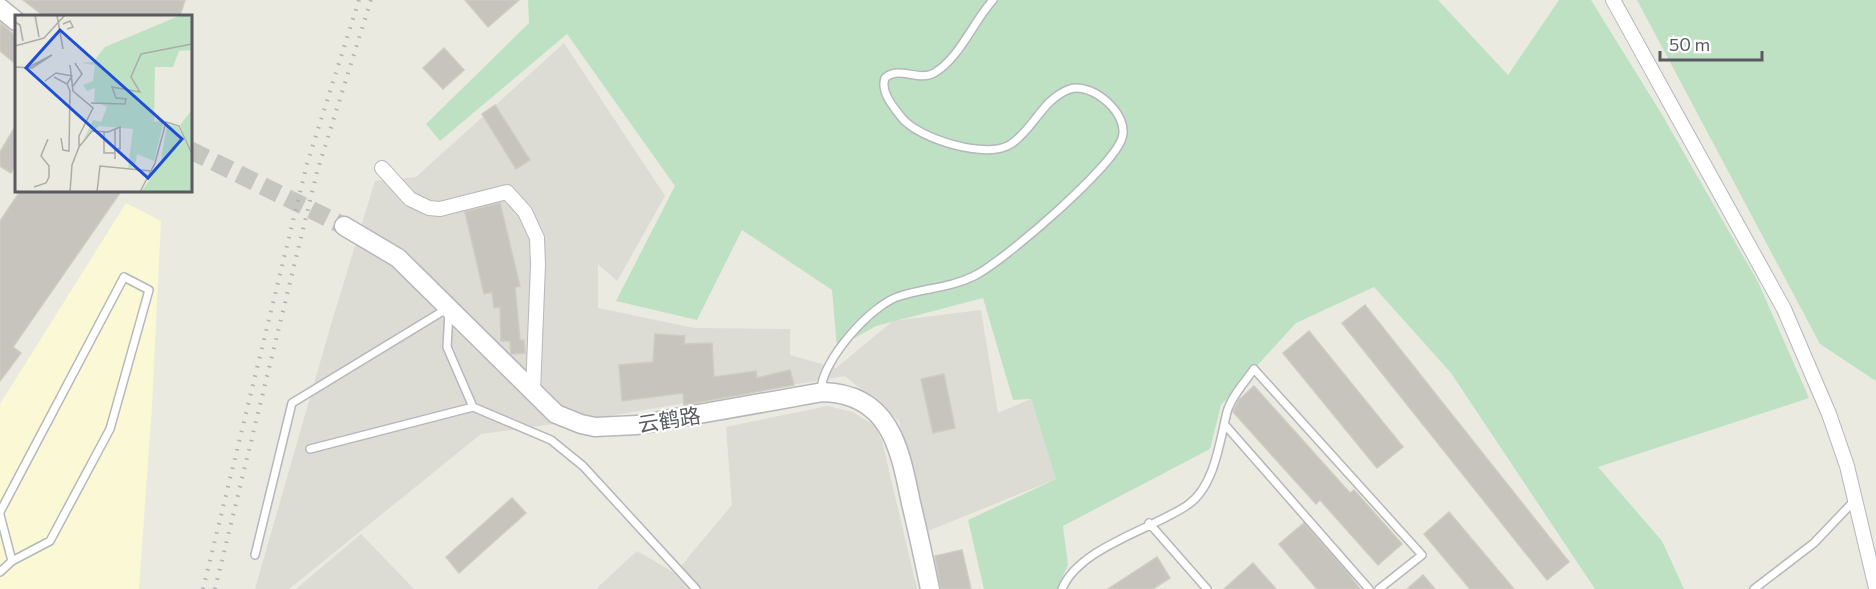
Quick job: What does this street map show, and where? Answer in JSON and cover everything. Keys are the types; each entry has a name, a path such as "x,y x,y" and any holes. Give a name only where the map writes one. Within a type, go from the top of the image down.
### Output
{"street":[{"path":"1613,0 1784,309 1829,414 1856,499 1876,588"},
{"path":"0,8 15,20"},
{"path":"382,168 419,206 440,209 507,192 525,212 537,238 538,265 532,391"},
{"name":"云鹤路","path":"344,225 398,258 450,307 548,407 564,418 588,426 619,427 821,392 845,395 869,407 894,435 930,589"}],"lane":[{"path":"821,392 823,377 832,359 849,338 884,304 899,296 962,282 992,265 1100,169 1122,138 1123,131 1108,103 1098,93 1086,88 1071,89 1052,100 1020,138 1002,149 946,142 922,133 907,123 885,91 885,78 895,73 923,77 937,71 956,53 973,24 993,0"},
{"path":"0,572 12,561 50,541 110,429 149,290 124,277 0,514 12,561"},
{"path":"450,307 447,347 473,408"},
{"path":"255,555 292,403 450,307"},
{"path":"1062,589 1068,573 1131,532 1191,503 1212,473 1231,404 1254,369 1422,555 1379,589"},
{"path":"310,449 473,408 550,440 583,465 696,589"},
{"path":"1226,426 1369,589"},
{"path":"1754,589 1814,543 1856,499"},
{"path":"1149,523 1207,589"}],"shaded area":[{"path":"564,43 665,196 617,281 598,264 598,308 694,328 790,329 790,355 836,368 893,321 981,310 998,413 1031,399 1056,479 928,531 899,421 845,376 602,417 481,434 289,589 255,589 375,181 416,177"},
{"path":"126,203 161,221 152,406 139,589 0,589 0,404"},
{"path":"828,406 853,412 875,426 882,441 917,589 596,589 637,551 675,573 732,505 726,427"},
{"path":"361,534 414,589 296,589"}],"green space":[{"path":"528,0 1438,0 1508,75 1559,0 1591,0 1661,113 1758,282 1809,398 1598,467 1662,541 1684,589 1595,589 1451,373 1374,287 1296,323 1221,405 1210,449 1063,526 1068,565 1057,589 984,589 968,520 1056,479 1031,399 1013,400 983,298 876,326 837,348 832,290 742,230 697,320 616,301 675,186 567,34 440,141 426,124 529,23"},
{"path":"1637,0 1876,0 1876,381 1820,344"}],"building":[{"path":"23,0 185,0 180,15 43,15"},
{"path":"465,0 519,0 488,27"},
{"path":"0,23 15,35 15,63 0,51"},
{"path":"444,48 464,70 443,89 423,68"},
{"path":"495,105 530,160 516,169 482,114"},
{"path":"15,127 15,166 11,173 0,166 0,152"},
{"path":"20,192 121,192 13,347 21,353 0,381 0,221"},
{"path":"500,203 520,286 515,287 520,340 524,340 525,353 511,354 510,341 501,341 500,307 494,308 492,292 484,294 465,212"},
{"path":"1365,305 1569,562 1547,580 1342,323"},
{"path":"1309,331 1403,447 1377,468 1283,353"},
{"path":"655,334 685,336 684,344 712,343 714,377 756,371 757,378 790,370 794,385 684,405 683,393 622,401 619,365 653,362"},
{"path":"944,374 955,428 933,433 921,379"},
{"path":"1254,386 1350,493 1354,490 1402,544 1378,565 1320,500 1316,504 1233,412 1239,400"},
{"path":"512,498 526,513 459,573 446,557"},
{"path":"1449,512 1514,589 1470,589 1424,534"},
{"path":"1304,523 1360,589 1317,589 1279,544"},
{"path":"962,550 971,589 941,589 935,556"},
{"path":"1157,557 1170,578 1153,589 1108,589"},
{"path":"1253,563 1276,589 1224,589"},
{"path":"1423,575 1435,589 1407,589"}],"tunnel":[{"path":"192,151 344,226"}],"railway":[{"path":"203,589 307,164 359,0"},
{"path":"215,589 317,172 371,0"}]}
